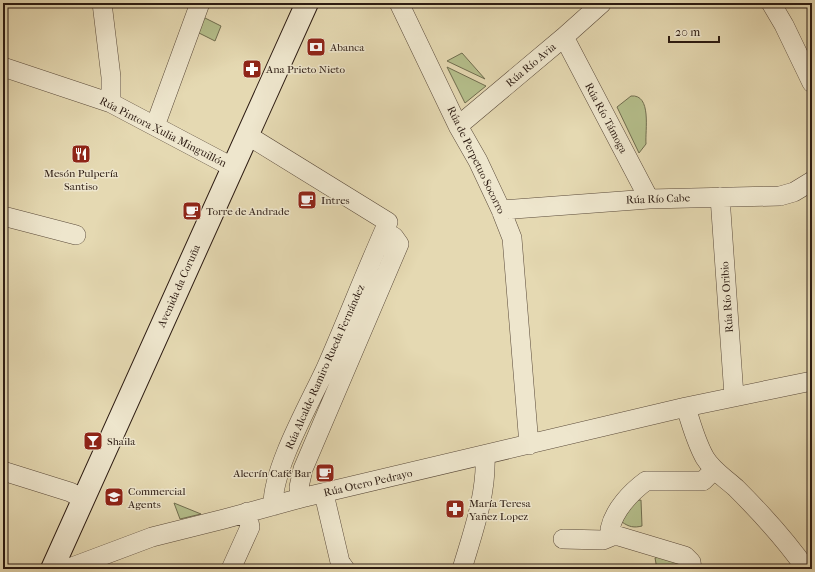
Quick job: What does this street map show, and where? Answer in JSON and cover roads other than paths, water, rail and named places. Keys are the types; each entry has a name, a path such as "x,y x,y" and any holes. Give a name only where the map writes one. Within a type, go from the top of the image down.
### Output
{"street":[{"path":"102,3 111,76 111,103"},
{"path":"155,126 200,3"},
{"name":"Avenida da Coruña","path":"53,568 307,3"},
{"name":"Rúa de Perpetuo Socorro","path":"399,3 458,126 478,160 512,238 529,445"},
{"name":"Rúa Río Avia","path":"458,126 602,3"},
{"path":"771,3 784,25 812,83"},
{"name":"Rúa Río Támoga","path":"564,37 648,199"},
{"name":"Rúa Pintora Xulia Minguillón","path":"3,67 111,103 232,167"},
{"path":"247,134 388,222 384,231"},
{"name":"Rúa Río Cabe","path":"501,210 648,199 786,195 812,181"},
{"name":"Rúa Río Oribio","path":"720,197 734,396"},
{"path":"3,216 76,236"},
{"name":"Rúa Alcalde Ramiro Rueda Fernández","path":"273,506 273,494 286,456 384,231 394,237 399,244 303,469 298,487 301,498"},
{"name":"Rúa Otero Pedrayo","path":"53,568 72,567 152,537 224,520 246,512 301,498 324,494 734,396 812,381"},
{"path":"686,407 697,441 706,459 714,470 735,487 780,536 806,569"},
{"path":"462,569 477,518 486,474 485,455"},
{"path":"692,569 691,562 685,556 615,535 610,529 616,511 646,481 702,480 714,470"},
{"path":"3,471 70,492 84,499"},
{"path":"324,494 340,562 345,569"},
{"path":"231,569 250,526 246,512"},
{"path":"563,539 603,540 615,535"}],"place":[{"name":"Abanca","path":"316,47"},
{"name":"Ana Prieto Nieto","path":"252,69"},
{"name":"Mesón Pulpería Santiso","path":"81,154"},
{"name":"Intres","path":"307,200"},
{"name":"Torre de Andrade","path":"192,211"},
{"name":"Shaila","path":"93,441"},
{"name":"Alecrín Café Bar","path":"325,473"},
{"name":"Commercial Agents","path":"114,497"},
{"name":"María Teresa Yañez Lopez","path":"455,509"}]}
